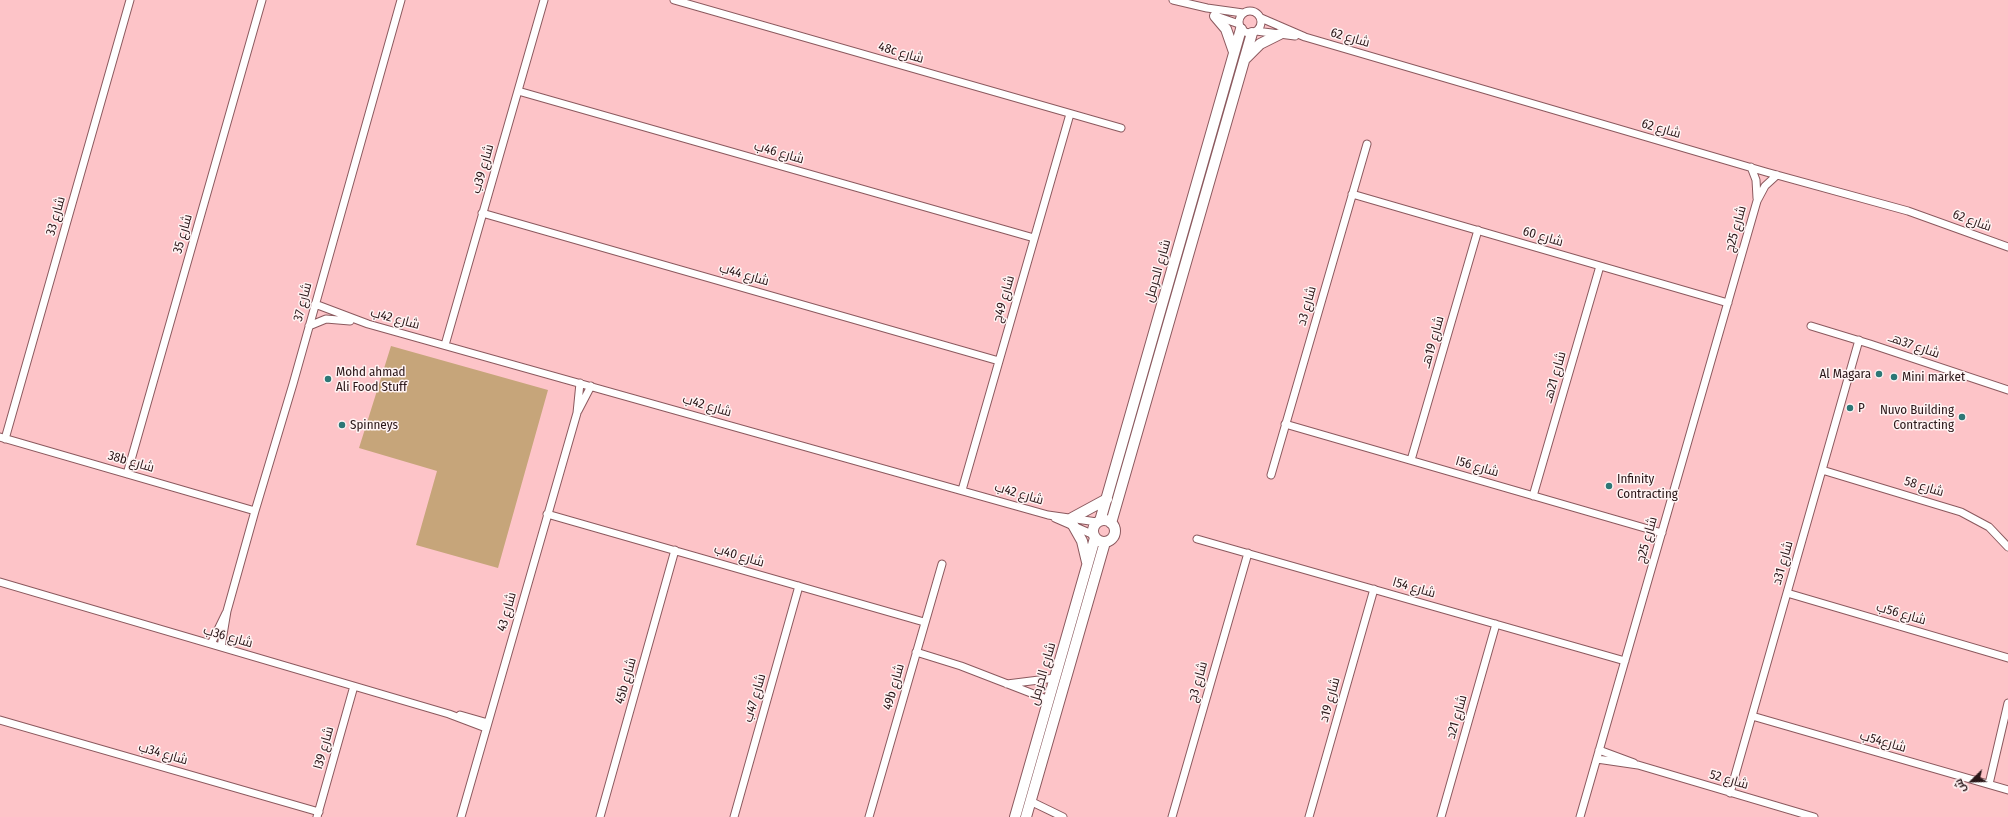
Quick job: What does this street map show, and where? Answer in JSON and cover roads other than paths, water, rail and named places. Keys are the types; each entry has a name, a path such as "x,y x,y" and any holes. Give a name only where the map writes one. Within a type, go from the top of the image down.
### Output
{"street":[{"name":"شارع 33","path":"2,438 130,0"},
{"name":"شارع 35","path":"127,474 262,0"},
{"name":"شارع 37","path":"221,647 227,611 401,0"},
{"name":"شارع 39ب","path":"445,345 544,0"},
{"name":"48c شارع","path":"674,0 1121,128"},
{"path":"1173,0 1190,5 1240,26 1245,32 1254,32 1260,27 1261,18 1254,11 1248,10 1243,13 1239,19 1240,26"},
{"path":"1190,5 1243,13"},
{"path":"1215,16 1226,29 1234,53"},
{"name":"شارع 62","path":"1261,18 1305,37 1777,175 1908,211 2008,247"},
{"name":"شارع الحرمل","path":"1099,522 1234,53 1240,26"},
{"name":"شارع 62","path":"1254,32 1305,37"},
{"name":"شارع الحرمل","path":"1111,523 1244,59 1254,32"},
{"path":"1244,59 1260,44 1280,34"},
{"name":"شارع 46ب","path":"518,91 1034,238"},
{"name":"شارع 49ج","path":"962,490 1070,114"},
{"name":"شارع 3د","path":"1271,475 1366,144"},
{"name":"شارع 25ج","path":"1751,167 1757,187 1757,200"},
{"name":"شارع 25ج","path":"1580,817 1757,200 1765,186 1777,175"},
{"name":"شارع 60","path":"1352,194 1728,303"},
{"name":"شارع 44ب","path":"482,213 999,361"},
{"name":"شارع 19هـ","path":"1411,460 1478,230"},
{"name":"شارع 21هـ","path":"1534,496 1600,266"},
{"name":"شارع 42ب","path":"315,304 360,322 1048,514 1072,522 1094,536"},
{"name":"شارع 42ب","path":"309,326 332,318 360,322"},
{"name":"شارع 37هـ","path":"1811,326 1859,340 2008,390"},
{"name":"شارع 31د","path":"1730,792 1859,340"},
{"name":"شارع 43","path":"461,817 577,413 580,383"},
{"name":"شارع 43","path":"577,413 591,386"},
{"name":"شارع 56ا","path":"1285,424 1662,533"},
{"name":"38b شارع","path":"2,438 255,511"},
{"name":"شارع 58","path":"1822,470 1961,512 1989,527 2008,547"},
{"path":"1087,566 1085,549 1072,522 1106,499"},
{"name":"شارع 40ب","path":"548,514 924,622"},
{"path":"1106,520 1111,523 1114,529 1114,534 1110,540 1105,542 1100,541 1094,536 1094,528 1099,522 1106,520"},
{"name":"شارع 42ب","path":"1072,522 1099,522"},
{"name":"شارع الحرمل","path":"1015,817 1087,566 1094,536"},
{"name":"شارع 54ا","path":"1197,539 1625,661"},
{"name":"شارع الحرمل","path":"1026,817 1105,542"},
{"name":"45b شارع","path":"600,817 675,550"},
{"name":"شارع 3ج","path":"1172,817 1248,553"},
{"name":"49b شارع","path":"869,817 924,622 942,564"},
{"name":"شارع 36ب","path":"0,582 449,714 462,715 487,725"},
{"name":"شارع 47ب","path":"734,817 799,586"},
{"name":"شارع 19د","path":"1309,817 1374,590"},
{"name":"شارع 56ب","path":"1787,593 2008,658"},
{"name":"شارع 37","path":"211,644 227,611"},
{"name":"شارع 21د","path":"1441,817 1496,624"},
{"path":"916,652 961,666 1049,700"},
{"path":"1005,684 1055,678"},
{"name":"شارع 39ا","path":"318,814 354,686"},
{"path":"1989,784 2008,703"},
{"name":"شارع54ب","path":"1752,716 2008,790"},
{"name":"شارع 34ب","path":"0,720 318,814"},
{"name":"شارع 52","path":"1599,750 1619,756 1638,765"},
{"name":"شارع 52","path":"1597,759 1638,765 1814,817"},
{"path":"1030,801 1063,817"}],"place":[{"name":"Al Magara","path":"1879,374"},
{"name":"Mini market","path":"1894,377"},
{"name":"Mohd ahmad Ali Food Stuff","path":"328,379"},
{"name":"P","path":"1850,408"},
{"name":"Nuvo Building Contracting","path":"1962,417"},
{"name":"Spinneys","path":"342,425"},
{"name":"Infinity Contracting","path":"1609,486"}]}
